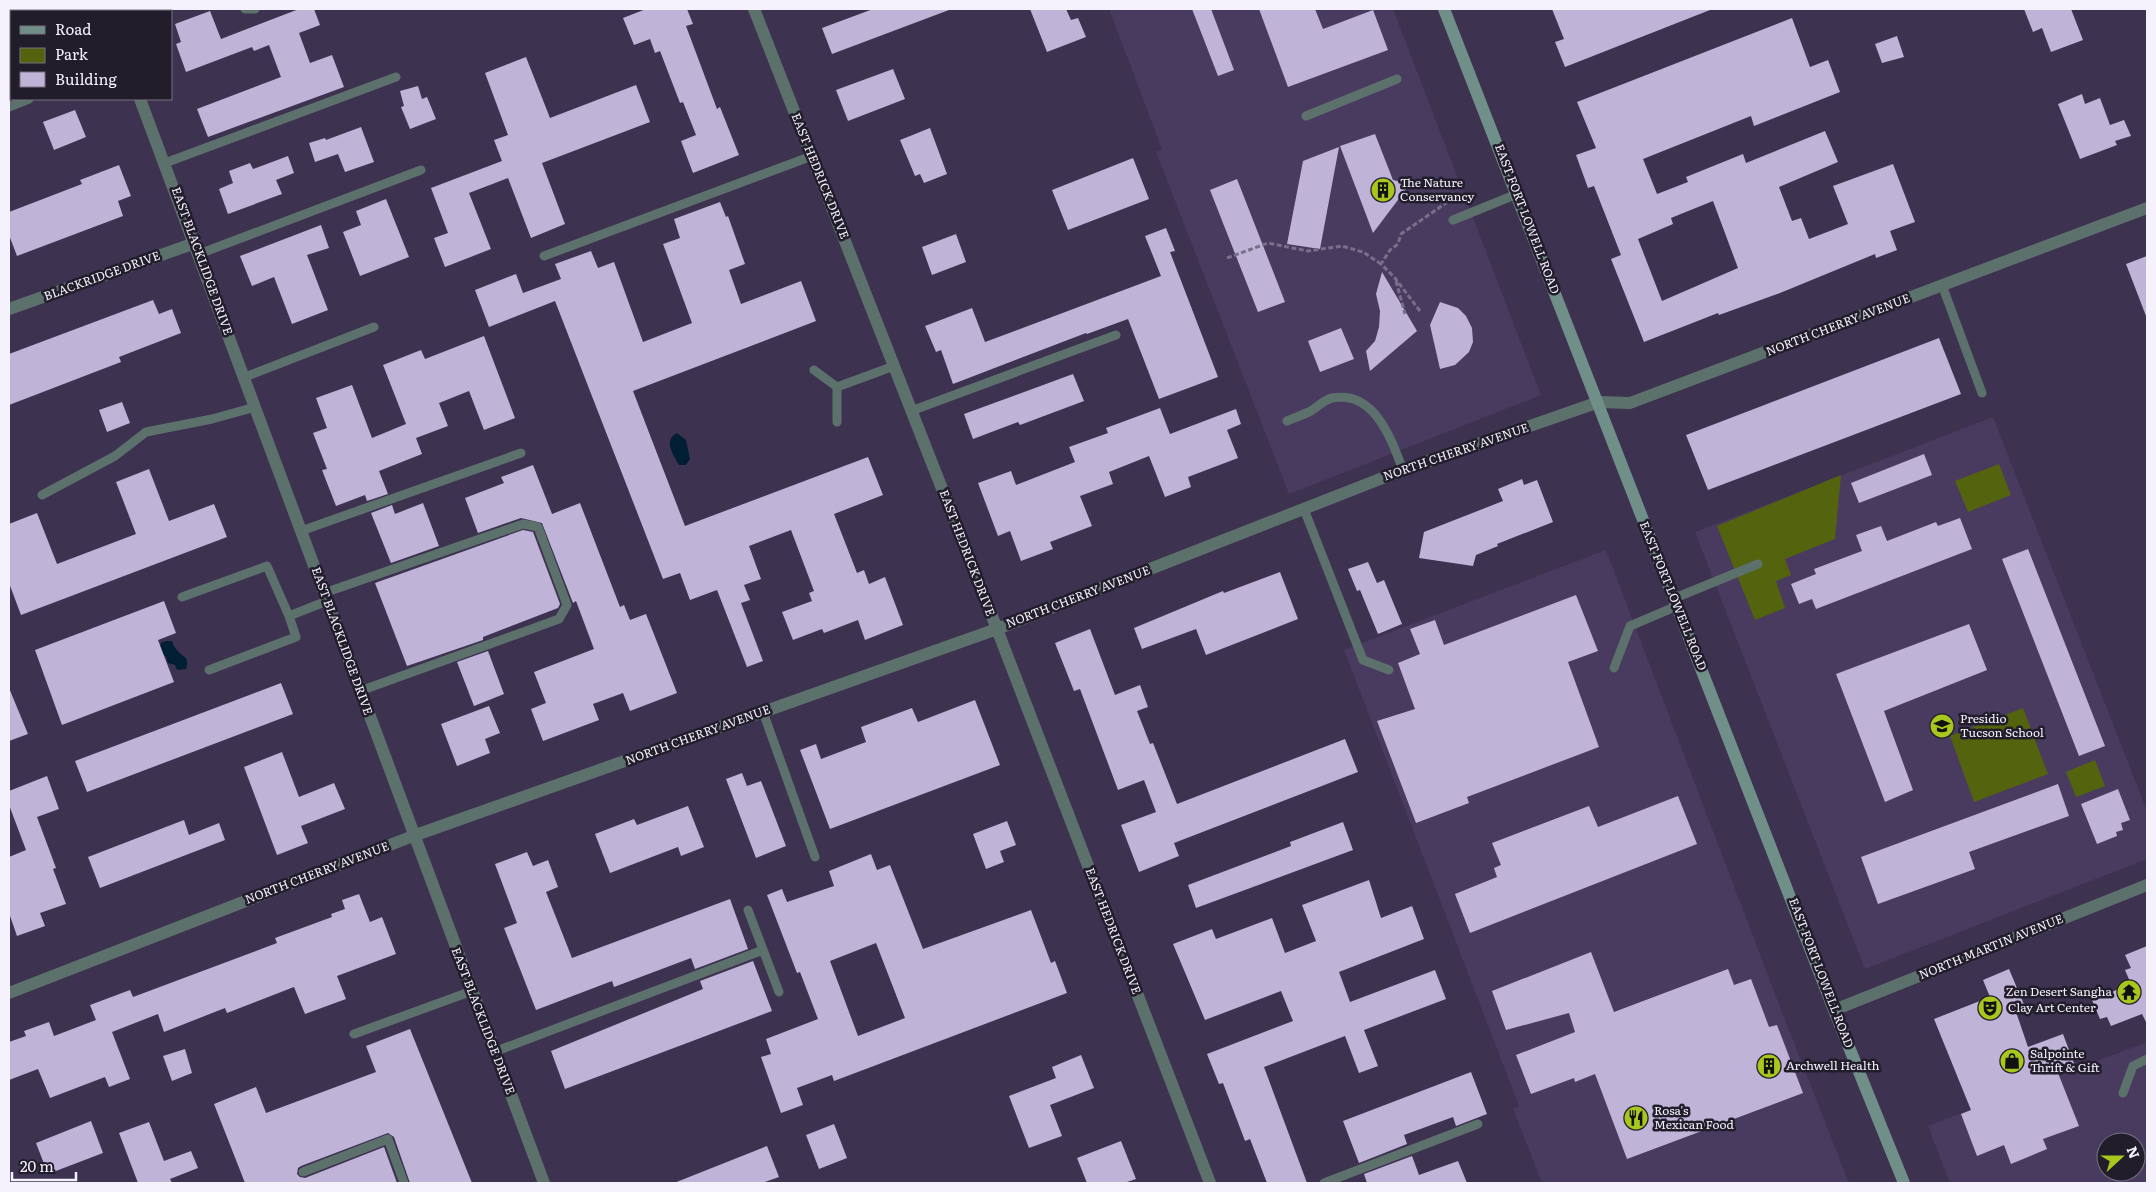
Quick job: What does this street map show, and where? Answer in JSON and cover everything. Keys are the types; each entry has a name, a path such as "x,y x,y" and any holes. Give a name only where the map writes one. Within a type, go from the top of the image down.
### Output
{"main road":[{"name":"EAST FORT LOWELL ROAD","path":"1444,9 1834,1010 1904,1183"}],"street":[{"name":"EAST HEDRICK DRIVE","path":"754,9 1210,1183"},
{"name":"EAST BLACKLIDGE DRIVE","path":"140,100 544,1183"},
{"name":"NORTH CHERRY AVENUE","path":"9,993 414,836 996,629 1403,470 1598,402 1630,403 2147,208"},
{"name":"BLACKRIDGE DRIVE","path":"9,309 197,248"},
{"name":"NORTH MARTIN AVENUE","path":"1834,1010 2147,884"}],"lane":[{"path":"245,9 255,9"},
{"path":"165,163 396,77"},
{"path":"1306,116 1397,79"},
{"path":"9,107 26,100"},
{"path":"544,256 812,156"},
{"path":"197,248 421,170"},
{"path":"1452,220 1517,194"},
{"path":"1942,285 1982,393"},
{"path":"245,377 374,327"},
{"path":"911,411 1116,335"},
{"path":"838,386 894,366"},
{"path":"814,370 838,386"},
{"path":"837,422 838,386"},
{"path":"1287,421 1331,399 1358,400 1370,409 1385,426 1403,470"},
{"path":"42,495 115,456 146,432 212,419 256,407"},
{"path":"301,531 521,453"},
{"path":"1304,509 1363,660 1389,670"},
{"path":"288,616 326,597 523,524 538,527 567,605 559,619 360,691"},
{"path":"1614,668 1630,626 1676,602 1758,564"},
{"path":"182,597 267,566 288,616 296,637 210,670"},
{"path":"763,712 815,857"},
{"path":"748,910 779,992"},
{"path":"494,1052 763,950"},
{"path":"354,1034 472,991"},
{"path":"2122,1093 2133,1066 2147,1058"},
{"path":"1324,1183 1478,1124"},
{"path":"302,1172 388,1139 404,1183"}],"path":[{"path":"1381,264 1390,250 1398,244 1401,234 1446,203"},
{"path":"1227,258 1268,243 1308,251 1342,246 1363,252 1381,264 1395,278 1420,311"},
{"path":"1395,278 1405,314"}],"shaded area":[{"path":"1109,9 1393,9 1541,395 1289,494 1156,152 1162,149"},
{"name":"Presidio Tucson School","path":"1993,417 2147,811 2147,859 1865,969 1695,532"},
{"path":"1606,550 1849,1183 1542,1183 1513,1109 1519,1106 1344,650"},
{"path":"2147,1042 2147,1183 1950,1183 1928,1126"}],"green space":[{"path":"1999,464 2011,495 1968,512 1955,481"},
{"path":"1841,475 1835,539 1785,559 1791,575 1776,581 1785,608 1755,620 1717,526"},
{"path":"2023,708 2048,774 1974,802 1950,736"},
{"path":"2095,760 2105,786 2076,797 2066,772"}],"water":[{"path":"677,433 686,440 690,459 686,465 679,465 670,448 671,440"},
{"path":"172,641 175,648 186,659 186,669 177,670 175,665 168,663 166,657 159,650 161,643"}],"building":[{"path":"299,9 314,9 320,25 299,33 310,63 332,55 344,87 208,137 197,109 281,77 269,45 254,51 252,47 186,72 176,44 181,42 175,24 210,11 221,39"},
{"path":"646,9 687,9 693,24 686,26 717,109 720,107 739,155 693,173 681,141 696,135 683,102 680,103 660,51 655,53 650,39 634,45 623,18"},
{"path":"873,9 949,10 832,54 822,28"},
{"path":"1030,9 1066,9 1071,20 1078,18 1086,37 1047,52"},
{"path":"1192,9 1211,9 1234,70 1218,76"},
{"path":"1259,9 1315,9 1323,29 1373,10 1388,50 1288,87"},
{"path":"1552,9 1710,10 1565,67 1555,42 1564,39"},
{"path":"2024,9 2071,9 2083,40 2051,52 2042,28 2033,32"},
{"path":"1792,18 1810,67 1828,60 1840,92 1754,126 1751,116 1643,159 1657,194 1688,182 1686,177 1743,154 1746,163 1825,131 1838,162 1779,187 1792,221 1801,218 1809,239 1848,224 1833,186 1893,164 1915,222 1890,231 1897,250 1876,258 1875,254 1780,293 1719,315 1718,313 1644,342 1611,259 1621,255 1594,186 1588,188 1576,155 1596,148 1577,102","holes":["1713,201 1738,268 1662,301 1638,239 1673,224 1671,218"]},
{"path":"1897,36 1904,57 1882,63 1875,44"},
{"path":"526,57 550,118 636,85 650,122 542,163 565,224 531,238 508,178 469,193 491,249 445,267 434,238 448,233 431,188 502,161 494,140 508,135 485,73"},
{"path":"893,69 905,99 848,121 836,90"},
{"path":"418,86 422,99 427,97 436,119 410,129 401,107 404,106 400,91"},
{"path":"2082,94 2085,104 2100,98 2110,125 2124,120 2131,136 2115,141 2117,145 2080,159 2058,104"},
{"path":"75,110 86,137 54,150 43,122"},
{"path":"361,127 374,162 345,172 338,154 315,162 309,143 325,138 326,140"},
{"path":"930,128 947,174 924,183 920,174 915,176 900,140"},
{"path":"1375,134 1393,180 1410,184 1373,233 1340,146"},
{"path":"1339,147 1320,249 1287,244 1303,161"},
{"path":"288,156 294,173 276,180 282,194 228,214 219,189 233,183 229,171 250,163 253,169"},
{"path":"1133,158 1149,199 1068,230 1052,190"},
{"path":"119,165 131,196 118,201 123,216 17,256 9,235 9,212 82,184 80,180"},
{"path":"1237,179 1285,302 1258,312 1210,190"},
{"path":"386,199 409,257 360,276 343,232 361,225 356,211"},
{"path":"720,202 726,217 728,216 745,264 729,270 741,304 801,281 816,321 633,391 685,526 868,457 883,495 834,514 857,573 864,570 869,584 885,577 903,625 865,640 858,620 824,633 822,629 793,640 782,612 812,601 809,593 814,591 791,530 749,546 761,579 744,585 750,600 741,603 763,661 747,667 717,590 690,600 680,573 663,579 555,301 489,327 475,290 516,274 523,293 561,279 555,264 591,251 598,268 614,262 643,342 692,323 663,244 680,238 674,219"},
{"path":"321,225 329,248 307,255 328,310 292,324 274,277 252,286 240,256"},
{"path":"1166,228 1175,251 1170,252 1218,377 1159,399 1128,319 953,384 941,350 936,352 925,326 972,308 985,342 1161,276 1145,236"},
{"path":"956,234 966,262 932,275 922,247"},
{"path":"2147,256 2147,316 2146,316 2126,264"},
{"path":"1382,272 1417,331 1370,371 1366,351 1375,341 1379,327 1380,311 1376,294"},
{"path":"153,300 159,314 172,309 181,333 119,357 121,362 9,405 9,354"},
{"path":"1440,302 1458,308 1466,316 1472,328 1473,342 1469,352 1455,365 1440,369 1430,325"},
{"path":"1341,328 1354,359 1320,372 1308,341"},
{"path":"484,336 515,418 484,430 469,391 439,403 448,426 416,438 422,454 379,471 388,494 367,501 365,495 336,506 322,470 327,469 313,433 327,428 316,398 352,385 372,438 406,424 383,365 421,350 425,359"},
{"path":"1939,338 1961,394 1708,490 1686,435"},
{"path":"1073,374 1084,401 1020,425 1018,422 973,439 964,414"},
{"path":"122,402 130,423 107,432 99,410"},
{"path":"1160,408 1170,434 1236,409 1241,424 1227,430 1238,458 1188,477 1191,487 1165,497 1149,456 1109,472 1113,484 1080,496 1092,526 1050,542 1053,549 1021,561 1010,531 998,536 978,483 1011,471 1016,485 1075,462 1069,447 1108,433 1106,428"},
{"path":"1924,454 1932,475 1859,503 1851,483"},
{"path":"533,465 552,514 580,503 620,607 624,605 630,620 646,614 677,693 630,711 623,693 593,704 599,720 543,741 531,709 546,703 534,672 594,649 576,601 573,603 542,523 521,518 478,533 465,498 504,483 501,477"},
{"path":"149,469 169,521 214,504 227,537 21,615 9,583 9,524 37,513 57,564 136,534 116,482"},
{"path":"1522,479 1524,485 1537,480 1553,522 1497,544 1498,546 1476,555 1473,566 1419,558 1424,532 1503,501 1498,489"},
{"path":"423,503 439,546 391,563 371,513 392,505 395,514"},
{"path":"1960,518 1972,549 1816,609 1812,599 1799,604 1791,584 1816,574 1814,569 1862,551 1856,535 1881,526 1887,541 1936,522 1938,526"},
{"path":"523,530 533,532 560,604 558,608 483,637 483,640 407,666 375,583"},
{"path":"2028,549 2105,746 2079,756 2002,559"},
{"path":"1368,562 1377,583 1384,580 1402,624 1378,634 1360,590 1357,591 1348,569"},
{"path":"1280,572 1298,619 1206,655 1196,629 1142,649 1134,628 1223,591 1224,593"},
{"path":"1576,595 1598,651 1568,662 1599,747 1467,797 1469,803 1416,823 1377,721 1415,709 1398,663 1420,654 1410,629 1435,620 1444,645"},
{"path":"164,601 176,633 158,640 174,682 62,725 35,650"},
{"path":"1969,624 1987,670 1884,711 1913,790 1885,802 1836,674"},
{"path":"1090,629 1115,695 1140,685 1148,707 1137,711 1150,744 1153,743 1177,804 1345,739 1358,772 1174,843 1179,856 1139,872 1121,825 1156,812 1144,780 1118,790 1080,689 1074,691 1055,643"},
{"path":"488,651 504,694 474,706 457,662"},
{"path":"281,683 293,714 87,792 75,761"},
{"path":"9,688 28,734 9,741"},
{"path":"975,700 1000,765 830,829 800,750 816,744 821,759 866,742 861,727 912,708 918,722"},
{"path":"489,706 500,733 485,739 490,753 457,766 441,724"},
{"path":"282,752 299,797 334,783 345,809 301,826 308,843 277,855 244,767"},
{"path":"742,773 747,786 761,781 786,846 756,858 726,779"},
{"path":"47,776 59,809 37,817 56,868 53,869 66,904 40,913 45,926 17,936 9,913 9,857 26,850 9,805 9,791"},
{"path":"2058,784 2069,816 1969,852 1975,869 1878,904 1861,857"},
{"path":"2118,789 2130,820 2121,823 2123,830 2116,832 2117,836 2097,844 2081,804"},
{"path":"1678,796 1697,844 1470,933 1455,894 1497,877 1494,868 1501,865 1492,843 1589,806 1598,827"},
{"path":"688,806 704,847 681,856 678,847 610,873 595,834 634,819 637,825"},
{"path":"184,820 189,835 219,823 225,840 100,888 88,857"},
{"path":"1007,821 1016,845 1000,851 1004,862 986,869 973,834"},
{"path":"1343,822 1353,850 1196,908 1188,885 1291,846 1290,842"},
{"path":"527,852 533,866 548,860 558,887 546,892 572,958 730,899 748,949 695,969 691,958 614,987 612,981 536,1010 504,928 517,923 495,864"},
{"path":"871,854 877,870 890,865 923,949 1031,910 1051,963 1055,961 1067,993 834,1081 832,1075 797,1088 803,1105 781,1113 761,1057 771,1054 766,1039 818,1019 800,972 797,973 767,895 782,889 787,902 834,886 829,871","holes":["876,943 905,1018 858,1036 830,961"]},
{"path":"1369,880 1381,918 1412,906 1424,939 1339,972 1350,1002 1435,970 1446,999 1364,1030 1378,1066 1359,1073 1345,1036 1264,1067 1307,1183 1267,1183 1250,1139 1245,1141 1223,1083 1219,1084 1207,1054 1293,1021 1281,991 1205,1020 1173,944 1212,929 1216,939 1272,918 1285,953 1316,941 1302,905"},
{"path":"359,894 370,922 382,917 396,954 337,976 346,999 305,1014 294,987 227,1013 225,1008 164,1032 158,1014 112,1032 130,1079 109,1087 105,1077 50,1098 38,1069 9,1080 9,1042 26,1036 24,1031 49,1022 54,1036 96,1020 90,1005 130,990 133,997 277,943 275,938 332,917 331,914 345,909 342,900"},
{"name":"Zen Desert Sangha","path":"2147,946 2147,1024 2142,1014 2111,1026 2107,1017 2100,1019 2092,1000 2131,984 2125,970 2131,968 2125,955"},
{"path":"1591,952 1614,1012 1728,969 1734,985 1751,979 1769,1027 1777,1025 1803,1093 1627,1159 1595,1074 1575,1082 1574,1078 1531,1094 1516,1055 1575,1032 1569,1013 1506,1030 1492,991"},
{"path":"753,961 772,1011 565,1089 551,1051 703,989 700,981"},
{"path":"2009,969 2025,1007 2015,1009 2028,1047 2063,1034 2075,1066 2058,1073 2079,1126 2043,1139 2047,1149 2011,1164 2004,1145 1977,1156 1961,1114 1971,1110 1934,1019 1990,997 1983,980"},
{"path":"410,1029 472,1183 410,1183 394,1137 388,1133 301,1166 298,1168 297,1174 305,1178 384,1147 397,1183 245,1183 214,1104 256,1087 266,1113 376,1072 366,1046"},
{"path":"185,1049 192,1073 172,1081 163,1056"},
{"path":"1081,1055 1094,1088 1050,1105 1062,1136 1029,1148 1009,1096 1056,1078 1052,1067"},
{"path":"1471,1072 1487,1114 1456,1126 1453,1117 1404,1135 1407,1144 1359,1163 1343,1121"},
{"path":"91,1121 103,1153 48,1174 36,1143"},
{"path":"149,1122 164,1161 191,1151 198,1168 170,1179 172,1183 138,1183 119,1133"},
{"path":"834,1124 847,1158 819,1169 806,1135"},
{"path":"1121,1141 1136,1179 1124,1183 1087,1183 1077,1158"},
{"path":"767,1146 779,1177 762,1183 674,1183"},
{"path":"1412,1156 1419,1175 1458,1161 1467,1183 1367,1183 1364,1174"}],"place":[{"name":"The Nature Conservancy","path":"1383,190"},
{"name":"Presidio Tucson School","path":"1942,726"},
{"name":"Zen Desert Sangha","path":"2129,992"},
{"name":"Clay Art Center","path":"1990,1008"},
{"name":"Salpointe Thrift & Gift","path":"2012,1061"},
{"name":"Archwell Health","path":"1769,1066"},
{"name":"Rosa's Mexican Food","path":"1636,1118"}]}
